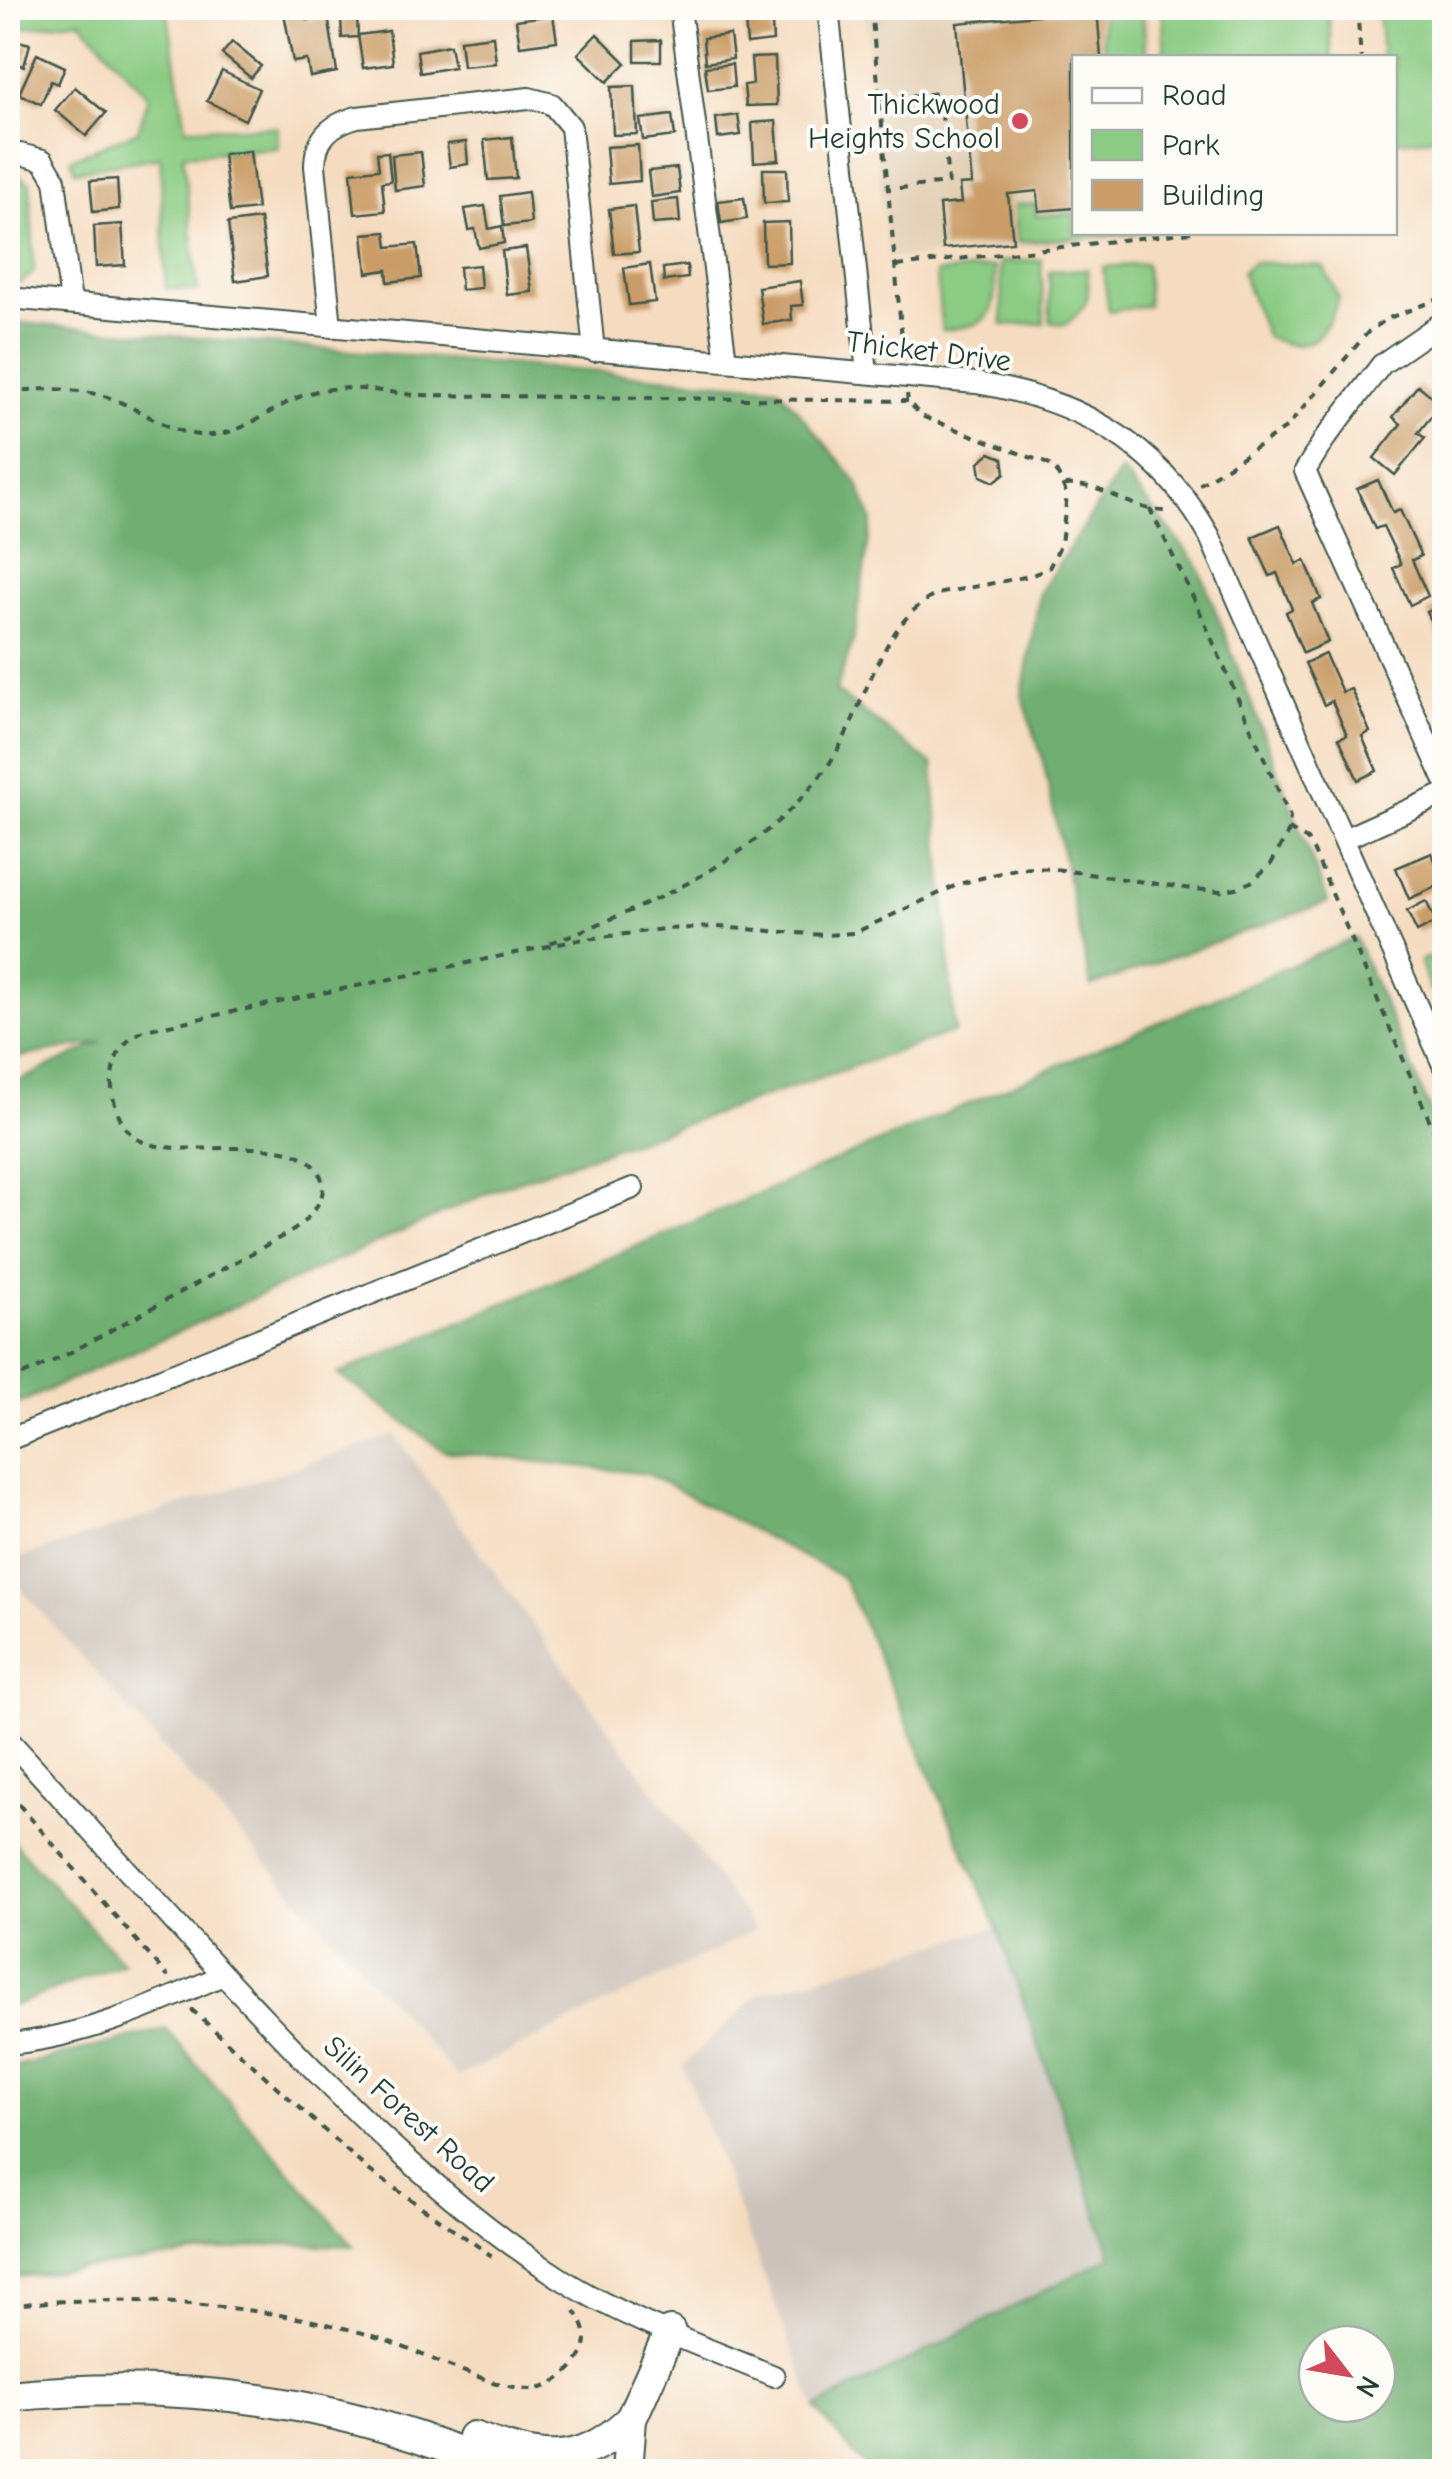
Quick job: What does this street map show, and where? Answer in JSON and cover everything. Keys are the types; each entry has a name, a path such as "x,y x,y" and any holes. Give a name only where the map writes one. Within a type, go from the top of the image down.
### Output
{"highway":[{"path":"8,2396 96,2388 317,2396 431,2422 524,2455 546,2457 590,2448 612,2436 630,2418 670,2332"},
{"path":"185,2390 277,2402 358,2419 424,2436 506,2472"},
{"path":"627,2472 630,2418"}],"street":[{"path":"680,8 726,362"},
{"path":"828,8 867,373"},
{"path":"332,327 315,166 317,146 323,135 342,121 356,117 542,99 567,118 574,136 594,351"},
{"path":"8,156 20,154 43,160 55,180 71,304"},
{"name":"Thicket Drive","path":"8,298 976,384 1023,393 1093,419 1117,432 1156,464 1198,514 1224,564 1444,1067"},
{"path":"1444,326 1437,326 1382,364 1324,440 1306,472 1444,778"},
{"path":"1344,839 1444,794"},
{"path":"8,1440 633,1188"},
{"name":"Silin Forest Road","path":"8,1738 223,1976 377,2134 476,2216 560,2278 615,2308 774,2376"},
{"path":"8,2044 64,2036 124,2018 223,1976"}],"path":[{"path":"871,8 904,354"},
{"path":"1356,8 1361,55"},
{"path":"880,99 940,92 948,183 889,189"},
{"path":"897,266 1165,235"},
{"path":"1197,486 1286,428 1369,330 1444,297"},
{"path":"8,392 66,388 108,398 198,435 222,434 309,393 341,389 415,394 908,402"},
{"path":"541,946 626,914 742,853 772,828 803,798 846,738 888,640 909,612 937,594 1030,576 1049,568 1062,544 1066,507 1064,485 1048,464 921,416 908,402 906,388"},
{"path":"1064,485 1083,485 1150,509 1174,510"},
{"path":"8,1382 64,1356 294,1230 308,1219 324,1190 322,1176 312,1162 288,1150 201,1149 138,1139 126,1129 113,1092 115,1062 126,1041 146,1030 541,946 664,929 718,927 824,935 854,932 960,884 1019,868 1055,869 1221,891 1263,874 1289,829 1290,817 1150,509"},
{"path":"1289,829 1312,846 1444,1154"},
{"path":"8,1032 16,1068"},
{"path":"8,1792 142,1944 186,2006 367,2169 500,2262"},
{"path":"8,2306 38,2302 162,2302 234,2310 352,2330 409,2347 510,2386 535,2389 552,2386 583,2349 584,2326 578,2313 566,2306"}],"shaded area":[{"path":"865,8 1147,8 1151,55 1072,55 1072,235 1156,235 887,259"},
{"path":"395,1435 755,1930 458,2077 8,1575 8,1562"},
{"path":"997,1927 1112,2256 815,2408 683,2066 759,1994"}],"green space":[{"path":"8,8 167,8 186,128 277,127 278,148 183,155 198,291 166,288 160,157 75,171 71,159 138,131 149,97 80,20 8,30"},
{"path":"1101,8 1142,8 1146,55 1105,55"},
{"path":"1162,8 1328,8 1332,55 1165,55"},
{"path":"1378,8 1444,8 1444,137 1397,141 1397,55 1382,55"},
{"path":"8,173 30,183 34,272 20,283 8,282"},
{"path":"1035,204 1036,216 1072,213 1072,235 1110,235 1018,242 1015,205"},
{"path":"1041,260 1044,323 1003,325 1000,262"},
{"path":"1252,262 1323,266 1339,298 1328,323 1313,340 1293,345 1266,336 1242,273"},
{"path":"1146,264 1148,305 1109,312 1103,267"},
{"path":"995,267 994,298 988,316 972,325 942,330 936,273"},
{"path":"1087,269 1088,295 1083,307 1065,325 1050,322 1049,271"},
{"path":"8,322 778,387 857,482 872,520 853,641 836,691 933,765 955,1032 506,1185 8,1408 8,1086 102,1042 8,1059"},
{"path":"1121,470 1198,565 1328,902 1091,986 1042,757 1022,695 1040,592"},
{"path":"1355,938 1444,1142 1444,2471 868,2471 815,2408 1112,2256 997,1927 843,1578 647,1474 444,1451 338,1374"},
{"path":"1444,950 1444,983 1430,990 1420,961"},
{"path":"8,1836 123,1963 8,2008"},
{"path":"166,2029 354,2246 277,2244 8,2278 8,2069"}],"building":[{"path":"744,8 771,8 773,41 747,44"},
{"name":"Thickwood Heights School","path":"1066,8 1097,8 1101,55 1072,55 1072,208 1039,211 1037,191 1008,194 1013,242 943,249 939,205 961,203 959,185 972,184 957,23 1066,12"},
{"path":"306,9 308,20 328,16 337,72 310,77 307,60 293,62 284,13"},
{"path":"553,15 557,41 520,46 516,20"},
{"path":"357,16 358,37 342,38 341,17"},
{"path":"389,31 393,64 363,68 358,35"},
{"path":"597,34 626,63 607,82 578,54"},
{"path":"730,35 733,59 705,63 703,38"},
{"path":"493,36 496,63 463,66 460,40"},
{"path":"10,39 30,44 24,66 8,62"},
{"path":"661,40 661,61 635,61 635,41"},
{"path":"232,42 261,66 251,78 222,54"},
{"path":"450,45 454,67 420,73 417,51"},
{"path":"37,54 65,67 58,84 51,81 41,104 19,94"},
{"path":"775,57 777,105 746,106 744,85 753,84 751,58"},
{"path":"732,64 734,87 708,90 705,67"},
{"path":"222,71 259,89 245,120 207,101"},
{"path":"635,86 637,134 613,135 611,87"},
{"path":"75,87 106,113 86,136 55,110"},
{"path":"672,115 675,136 643,140 640,119"},
{"path":"738,115 741,135 718,138 716,118"},
{"path":"776,121 779,160 754,162 752,123"},
{"path":"512,137 516,178 488,180 484,140"},
{"path":"466,142 468,164 450,167 447,144"},
{"path":"638,145 640,181 609,184 606,147"},
{"path":"250,151 257,209 230,212 223,154"},
{"path":"388,152 391,181 382,182 385,211 355,214 351,172 379,169 377,153"},
{"path":"421,152 425,186 395,190 392,155"},
{"path":"677,168 680,193 651,197 648,171"},
{"path":"763,169 787,169 788,202 764,203"},
{"path":"117,179 119,209 93,212 90,181"},
{"path":"528,192 531,223 504,226 500,196"},
{"path":"744,198 747,219 721,223 718,201"},
{"path":"678,199 680,222 653,224 651,202"},
{"path":"485,206 489,229 502,226 504,243 479,248 475,229 469,230 465,209"},
{"path":"634,206 639,252 614,254 609,209"},
{"path":"260,219 268,276 235,281 228,223"},
{"path":"789,222 790,263 764,264 763,223"},
{"path":"122,224 125,265 96,267 94,226"},
{"path":"386,232 388,247 417,244 421,278 388,282 387,270 367,273 363,234"},
{"path":"526,248 532,292 507,295 502,251"},
{"path":"650,264 655,302 629,305 624,268"},
{"path":"479,265 481,288 461,290 459,267"},
{"path":"687,265 688,278 664,281 663,268"},
{"path":"800,281 803,305 791,306 792,320 763,324 758,287"},
{"path":"1418,385 1441,404 1418,433 1425,438 1395,475 1374,458 1401,424 1393,417"},
{"path":"990,453 1003,458 1005,473 994,482 981,476 979,462"},
{"path":"1378,480 1393,513 1400,510 1421,556 1412,560 1428,596 1410,605 1393,568 1401,564 1383,526 1375,529 1357,489"},
{"path":"1280,525 1297,564 1305,560 1321,599 1312,603 1328,642 1303,653 1286,612 1292,609 1277,573 1270,576 1252,537"},
{"path":"1444,604 1444,650 1427,612"},
{"path":"1325,654 1342,692 1351,689 1370,732 1362,736 1377,771 1358,780 1339,738 1347,735 1332,701 1324,705 1305,663"},
{"path":"1432,853 1444,883 1409,899 1396,868"},
{"path":"1426,901 1436,922 1417,932 1407,911"}],"place":[{"name":"Thickwood Heights School","path":"1020,121"}]}
